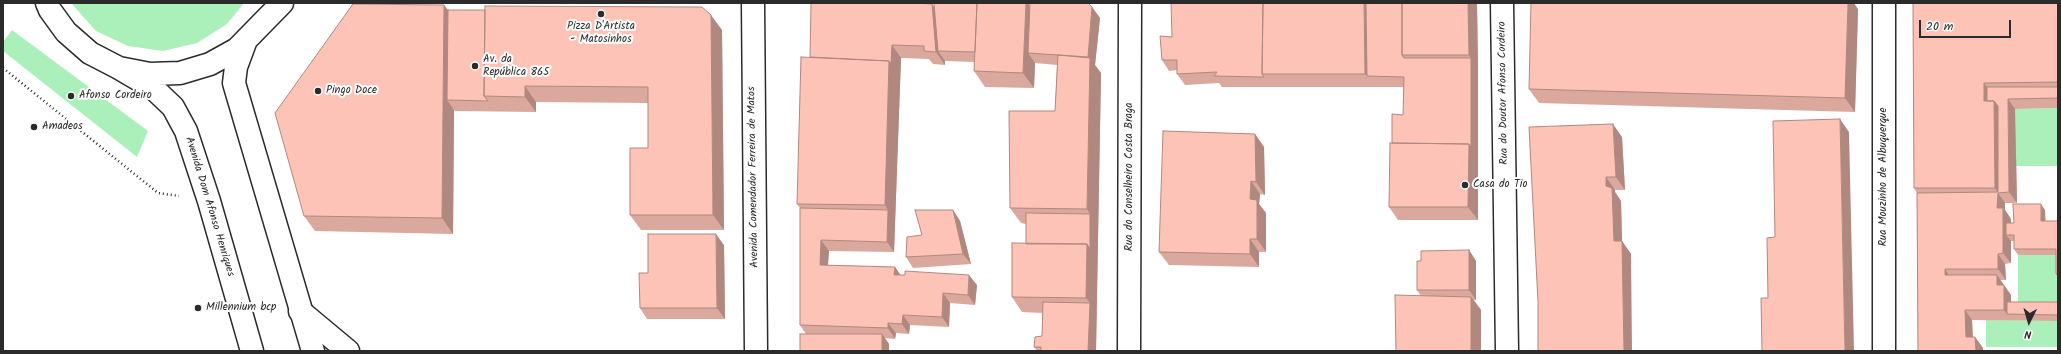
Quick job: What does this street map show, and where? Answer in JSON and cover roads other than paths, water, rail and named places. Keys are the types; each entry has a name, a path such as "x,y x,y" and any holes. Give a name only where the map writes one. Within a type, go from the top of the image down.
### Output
{"street":[{"path":"30,3 45,12 90,53 119,68 150,74 180,73 210,64 237,49 282,3"},
{"path":"47,3 50,10 66,32"},
{"path":"273,3 252,34 236,67 234,83 313,351"},
{"name":"Avenida Comendador Ferreira de Matos","path":"753,3 756,351"},
{"name":"Rua do Conselheiro Costa Braga","path":"1129,351 1130,3"},
{"name":"Rua do Doutor Afonso Cordeiro","path":"1502,3 1507,351"},
{"name":"Rua Mouzinho de Albuquerque","path":"1884,3 1884,351"},
{"name":"Avenida Dom Afonso Henriques","path":"119,68 153,88 173,107 186,131 209,201 252,351"},
{"path":"300,311 348,351"}],"place":[{"name":"Pizza D'Artista - Matosinhos","path":"601,14"},
{"name":"Av. da República 865","path":"475,66"},
{"name":"Pingo Doce","path":"318,91"},
{"name":"Afonso Cordeiro","path":"71,96"},
{"name":"Amadeos","path":"34,127"},
{"name":"Casa do Tio","path":"1465,185"},
{"name":"Millennium bcp","path":"198,308"}]}
